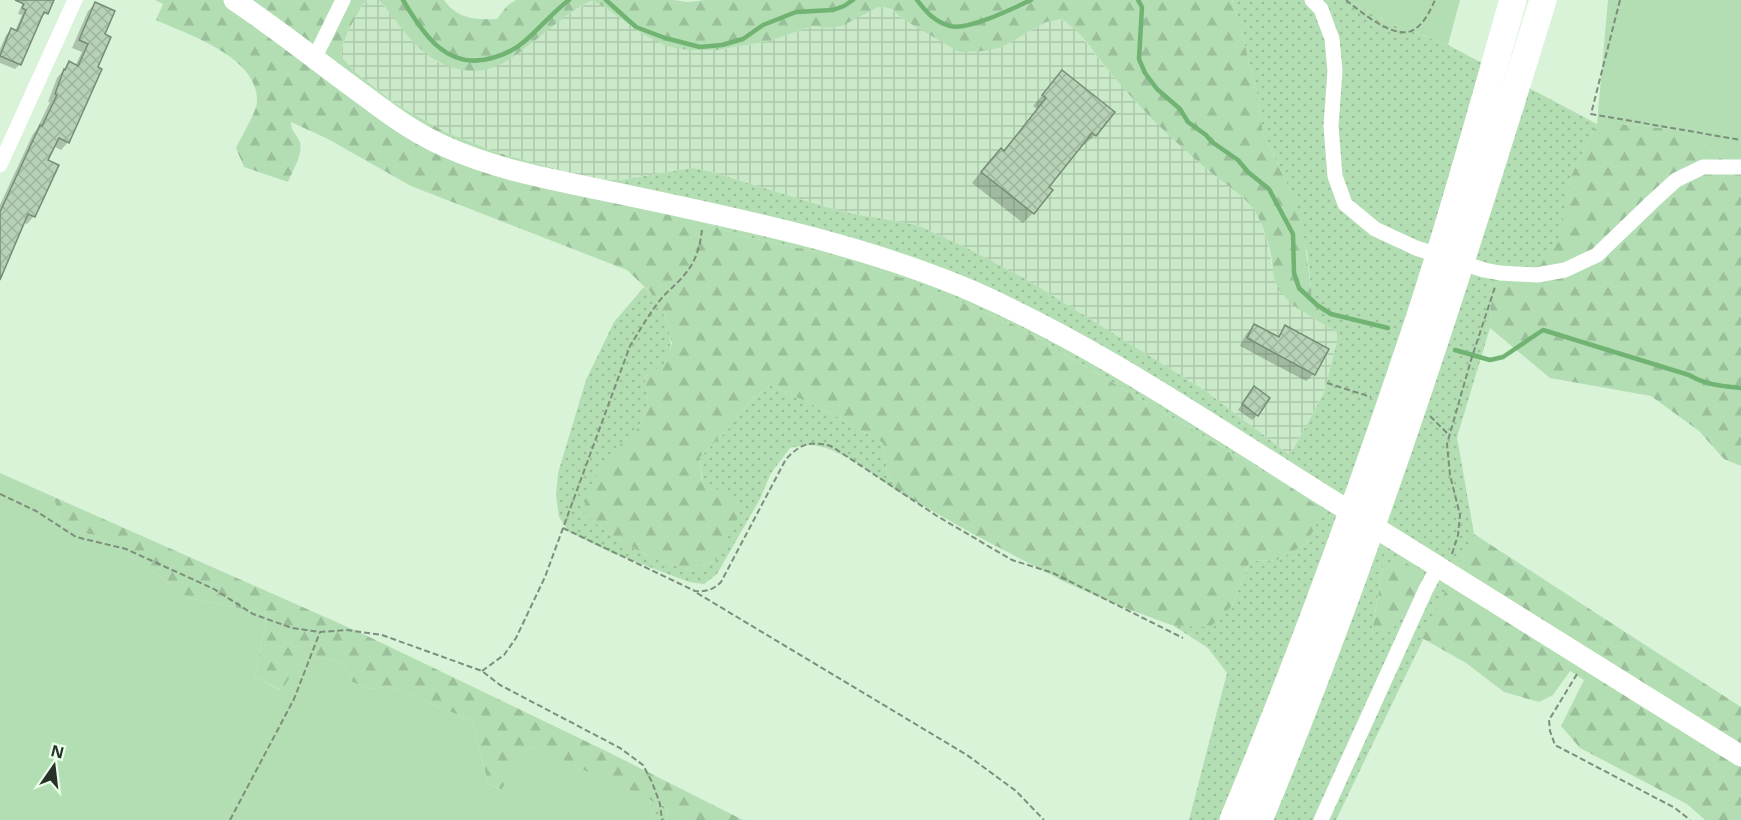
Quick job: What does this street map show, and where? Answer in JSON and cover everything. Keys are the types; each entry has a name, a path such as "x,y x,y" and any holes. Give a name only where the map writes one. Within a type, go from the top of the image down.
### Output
{"highway":[{"path":"1462,222 1513,0"},
{"path":"1259,820 1294,736 1334,598 1354,507 1414,332 1462,222 1543,0"},
{"path":"1233,820 1334,598"}],"main road":[{"path":"234,0 417,132 445,147 521,172 800,234 969,290 1048,327 1150,386 1741,756"}],"street":[{"path":"0,165 75,0"},
{"path":"314,59 343,0"},
{"path":"1312,0 1320,9 1332,39 1335,72 1331,126 1335,176 1345,204 1375,229 1416,248 1500,273 1537,275 1565,270 1597,255 1676,180 1703,167 1741,167"},
{"path":"1321,820 1422,598 1441,569"}],"path":[{"path":"1346,0 1376,22 1396,31 1410,32 1424,20 1435,0"},
{"path":"1620,0 1591,114 1741,140"},
{"path":"482,670 504,655 516,638 545,577 630,346 657,304 694,264 700,245 704,211"},
{"path":"1441,569 1453,553 1460,515 1450,475 1447,444 1471,360 1500,273"},
{"path":"695,591 705,592 714,589 721,582 786,459 798,447 814,442 831,446 937,516 1012,560 1053,573 1183,638"},
{"path":"0,494 36,511 76,537 126,549 214,589 253,614 292,628 320,632 347,630 382,635 482,670 500,686 620,748 643,765 660,804 662,820"},
{"path":"562,528 695,591 967,755 1016,791 1044,820"},
{"path":"230,820 294,699 320,632"},
{"path":"1586,660 1550,720 1550,731 1555,745 1675,808 1690,820"}],"shaded area":[{"path":"368,0 379,0 412,40 437,62 488,69 525,49 561,18 591,1 603,6 641,33 688,50 717,50 770,41 812,26 827,28 880,6 892,9 901,18 1002,47 1046,22 1060,19 1073,26 1140,107 1254,209 1267,240 1276,286 1304,312 1339,334 1324,393 1290,455 1204,390 1029,281 917,225 843,212 692,168 621,180 591,179 496,152 445,132 396,104 354,71 342,57 341,49 349,29 363,4"}],"green space":[{"path":"155,0 368,0 363,4 349,29 341,49 342,57 354,71 396,104 445,132 496,152 591,179 738,235 839,257 888,273 1015,325 1291,488 1324,511 1306,544 1277,560 1250,561 1232,606 1210,627 1174,626 1067,583 897,491 887,472 883,443 829,412 770,385 749,402 730,427 699,458 702,480 739,503 737,520 716,560 691,571 639,551 605,531 584,514 586,493 613,451 639,427 648,402 645,377 666,362 672,343 665,317 650,292 627,270 411,186 328,139 291,122 292,130 299,140 300,150 288,182 244,167 236,148 256,106 255,86 247,72 220,50 156,20 163,4"},
{"path":"379,0 444,0 461,15 497,19 507,6 516,0 674,0 687,2 705,0 1232,0 1256,90 1263,133 1302,220 1312,297 1312,317 1289,301 1276,285 1266,235 1250,204 1194,158 1152,119 1113,76 1078,32 1061,19 1046,22 1002,47 985,51 959,52 901,18 892,9 880,6 842,26 827,28 812,26 770,41 717,50 688,50 666,46 641,33 603,6 591,1 566,16 509,59 488,69 471,71 454,68 430,57 411,40"},
{"path":"1232,0 1348,0 1386,21 1448,45 1597,124 1571,176 1560,238 1532,277 1491,276 1490,328 1457,437 1474,534 1336,820 1189,820 1227,673 1208,648 1174,626 1210,626 1232,606 1250,561 1277,560 1306,544 1323,511 1291,488 1015,325 951,298 839,257 738,235 591,179 621,180 692,168 843,212 917,225 1029,281 1204,390 1290,455 1324,393 1339,334 1312,317 1307,252 1290,190 1263,133 1256,90","holes":["1383,566 1386,634 1372,630"]},
{"path":"1348,0 1460,0 1448,45 1386,21"},
{"path":"1608,0 1741,0 1741,172 1681,130 1597,124"},
{"path":"1597,124 1681,130 1741,172 1741,466 1724,459 1699,431 1651,396 1550,378 1490,328 1491,276 1532,277 1559,238 1571,176"},
{"path":"644,287 662,311 671,341 670,351 665,363 645,377 648,402 639,427 613,451 585,514 605,531 639,551 691,571 716,560 699,458 730,427 749,402 770,385 829,412 883,443 887,472 897,491 867,469 832,450 809,445 790,448 771,473 760,499 717,574 704,584 689,582 610,552 569,532 559,517 556,495 558,473 586,380 614,322"},
{"path":"0,473 54,497 59,520 76,532 95,535 160,576 188,598 267,614 255,676 281,691 305,654 345,664 352,682 372,689 389,686 472,721 488,783 501,790 529,746 650,799 654,820 0,820"},
{"path":"54,497 361,633 743,820 690,820 529,746 502,790 488,783 472,721 389,686 372,689 352,682 345,664 305,654 282,691 255,676 267,614 188,598 160,576 95,535 76,532 59,520"},
{"path":"1474,534 1741,707 1741,820 1705,820 1687,804 1580,748 1561,726 1584,680 1570,671 1553,695 1539,702 1504,692 1466,663 1422,638"},
{"path":"1399,557 1424,577 1398,624 1386,634 1372,631 1383,566"},
{"path":"650,799 666,807 667,820 654,820"},
{"path":"666,807 690,820 667,820"}],"building":[{"path":"15,0 54,0 48,14 44,12 21,65 0,56 11,28 17,31 26,10 22,8 24,4"},
{"path":"95,2 115,11 105,34 111,37 98,67 102,69 69,143 59,138 48,160 59,165 35,217 28,214 0,280 0,212 40,125 42,126 57,95 55,94 64,69 69,61 78,66 88,44 79,40"},
{"path":"1062,70 1115,112 1096,136 1092,133 1049,187 1053,190 1034,214 981,172 1001,148 1004,151 1046,98 1042,95"},
{"path":"1254,324 1279,337 1285,325 1329,349 1315,375 1247,338"},
{"path":"1254,386 1270,398 1258,416 1242,404"}],"waterway":[{"path":"403,0 419,25 438,47 462,59 476,61 496,57 518,47 569,0"},
{"path":"606,0 636,27 665,38 700,47 722,45 743,39 763,25 796,12 833,10 853,0"},
{"path":"917,0 935,19 958,27 991,18 1031,0"},
{"path":"1138,0 1142,7 1139,59 1145,73 1157,89 1180,109 1188,122 1238,160 1248,172 1269,189 1293,234 1294,273 1299,288 1317,305 1331,314 1388,328"},
{"path":"1455,350 1490,360 1503,357 1543,330 1689,375 1708,383 1741,388"}]}
